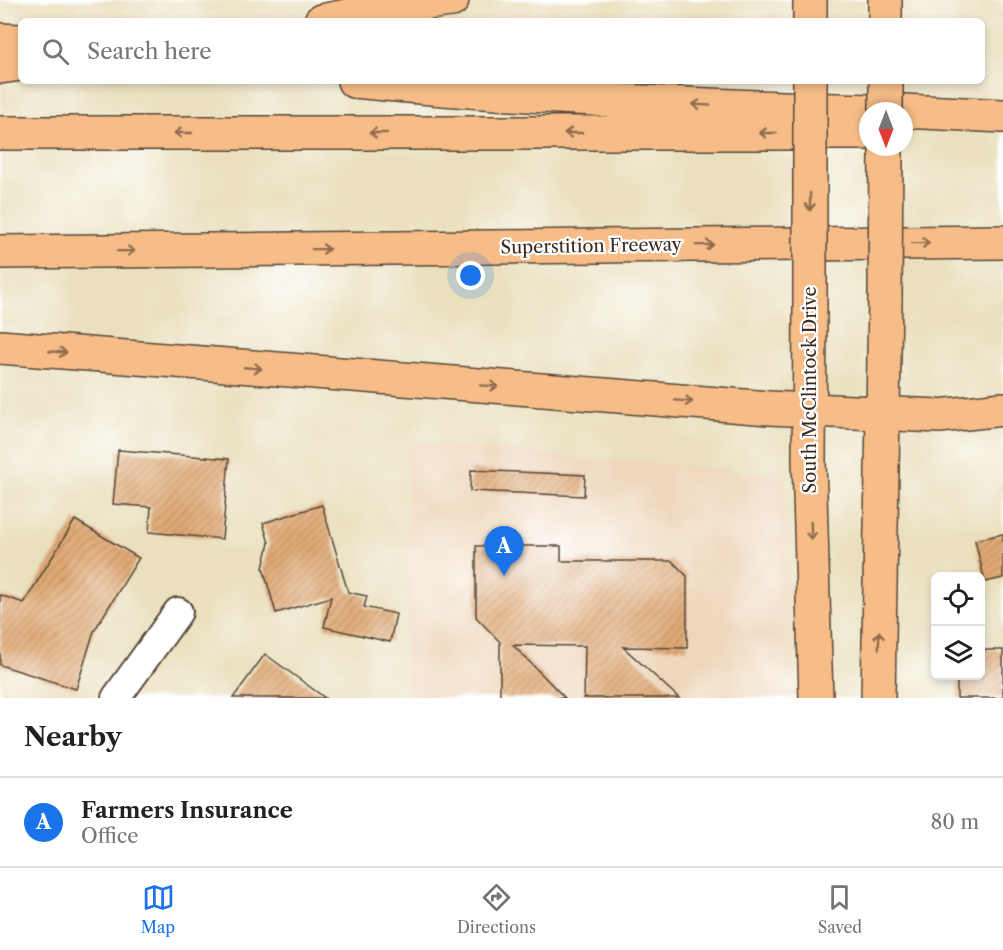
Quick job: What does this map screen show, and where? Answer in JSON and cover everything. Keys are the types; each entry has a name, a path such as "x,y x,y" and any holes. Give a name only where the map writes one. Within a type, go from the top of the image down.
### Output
{"main road":[{"path":"336,18 393,7 452,0"},
{"path":"810,0 810,18"},
{"path":"885,0 885,18"},
{"path":"0,40 18,41"},
{"path":"0,67 18,64"},
{"path":"385,84 488,94 741,107 859,110"},
{"name":"South McClintock Drive","path":"810,84 808,410 816,698"},
{"path":"886,84 886,102"},
{"path":"913,111 1003,116"},
{"path":"0,133 859,133"},
{"path":"913,133 1003,133"},
{"path":"878,698 884,413 885,156"},
{"name":"Superstition Freeway","path":"0,252 1003,242"},
{"path":"0,259 67,252"},
{"path":"0,347 808,410 939,416 1003,409"}],"street":[{"path":"116,698 178,612"}],"shaded area":[{"path":"408,442 785,476 795,698 406,698"}],"building":[{"path":"118,450 229,459 222,539 149,532 151,507 113,504"},
{"path":"471,470 585,475 584,496 470,491"},
{"path":"322,505 348,592 367,596 364,607 396,614 390,642 324,627 331,597 276,613 263,568 269,543 263,523"},
{"path":"75,520 139,558 94,631 76,689 0,665 0,595 24,603"},
{"path":"1003,534 1003,578 985,582 985,572 983,572 975,540"},
{"path":"476,546 561,546 561,561 672,561 687,576 687,648 623,647 679,698 584,698 585,646 513,645 565,698 500,698 500,642 476,617"},
{"path":"985,650 1003,650 1003,698 957,698 957,680 985,680"},
{"path":"265,654 325,698 233,698"}],"place":[{"name":"Farmers Insurance","path":"504,576"}]}
